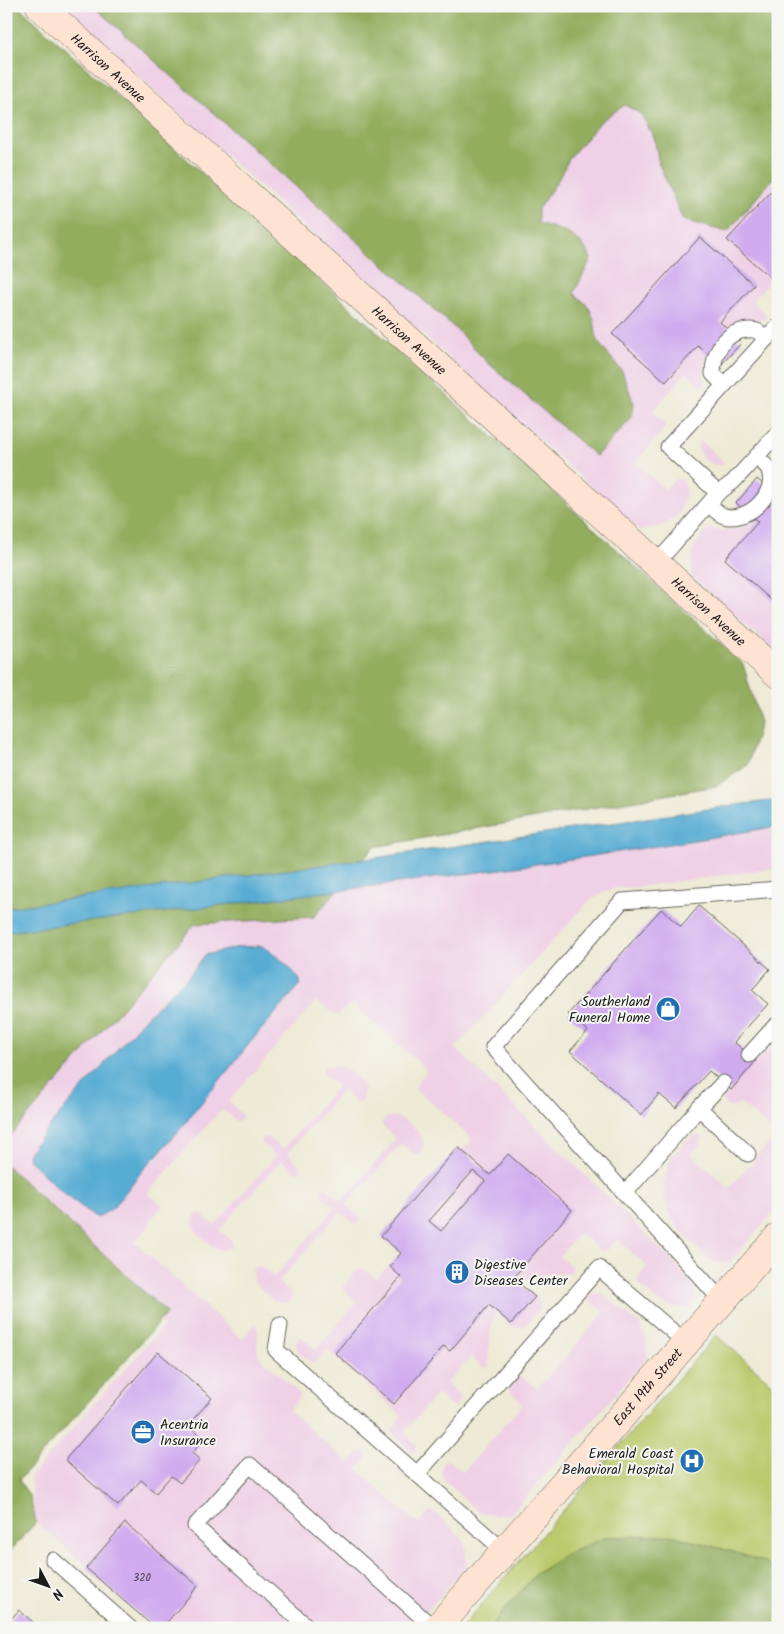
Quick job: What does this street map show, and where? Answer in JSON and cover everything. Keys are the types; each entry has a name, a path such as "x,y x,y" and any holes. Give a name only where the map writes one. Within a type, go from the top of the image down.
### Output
{"street":[{"name":"Harrison Avenue","path":"40,6 778,674"},
{"name":"East 19th Street","path":"435,1628 778,1237"}],"lane":[{"path":"756,458 767,467 769,478 766,493 758,506 750,512 730,517 722,516 714,498 668,448 778,326"},
{"path":"724,385 713,374 713,366 718,349 727,338 737,333 756,330 766,339"},
{"path":"656,564 714,498 733,482 778,433"},
{"path":"722,1301 493,1046 622,901 778,889"},
{"path":"749,1055 777,1026"},
{"path":"625,1193 723,1083"},
{"path":"700,1108 748,1154"},
{"path":"417,1474 599,1268 685,1342"},
{"path":"280,1325 276,1350 504,1550"},
{"path":"309,1628 195,1526 250,1465 435,1628"},
{"path":"53,1560 130,1628"}],"shaded area":[{"path":"61,6 778,6 778,273 752,301 767,315 765,319 739,325 709,350 704,365 705,385 700,385 686,373 652,412 664,423 665,428 635,463 665,489 676,479 681,479 684,482 686,488 685,496 677,516 663,526 639,530"},
{"path":"699,441 724,462 724,465 715,465 704,460 698,449"},
{"path":"775,458 778,459 778,654 691,577 693,550 709,528 720,531 737,529 748,525 756,518 776,473"},
{"path":"778,826 778,868 637,887 616,888 604,892 589,901 455,1048 668,1256 692,1282 695,1300 729,1262 715,1262 706,1258 676,1225 669,1214 664,1197 664,1184 668,1165 672,1156 683,1143 693,1136 700,1135 703,1139 691,1154 729,1188 776,1135 740,1102 735,1107 728,1107 723,1099 767,1049 772,1050 777,1058 771,1065 778,1071 778,1207 412,1628 159,1628 36,1522 30,1477 164,1325 6,1183 6,1067 199,845 259,899 536,864 683,843","holes":["316,1001 337,1016 352,1003 427,1070 416,1085 416,1089 469,1136 471,1141 417,1202 404,1249 376,1279 363,1268 359,1268 342,1288 357,1302 316,1349 300,1336 296,1342 298,1352 312,1363 315,1363 327,1350 402,1416 391,1431 409,1450 414,1451 417,1446 404,1432 437,1394 451,1406 455,1406 460,1400 460,1396 447,1383 471,1357 484,1368 488,1368 490,1334 495,1313 522,1282 541,1275 571,1273 572,1267 559,1256 580,1233 601,1251 606,1251 617,1239 647,1266 639,1277 637,1282 639,1285 660,1303 674,1307 689,1308 648,1356 647,1340 641,1326 606,1296 599,1293 590,1296 589,1300 604,1313 537,1389 523,1377 517,1379 508,1389 523,1404 463,1472 448,1460 443,1462 441,1473 445,1481 476,1510 495,1516 511,1513 466,1565 466,1548 462,1538 435,1513 430,1511 418,1524 357,1470 367,1458 367,1452 360,1451 348,1463 289,1410 299,1398 299,1393 259,1356 257,1324 242,1339 134,1242 151,1225 150,1220 163,1206 148,1193 222,1109 236,1121 242,1120 242,1115 229,1101"]},
{"path":"331,1065 346,1068 361,1082 364,1090 362,1101 360,1104 356,1103 342,1091 287,1153 300,1165 301,1170 295,1172 281,1160 219,1230 232,1241 232,1247 223,1250 214,1248 195,1230 194,1216 200,1213 215,1225 276,1156 262,1143 262,1138 268,1137 283,1149 337,1087 323,1074 325,1066"},
{"path":"393,1116 405,1120 420,1134 424,1143 422,1153 416,1155 401,1144 346,1205 361,1218 361,1221 355,1224 340,1212 278,1282 291,1293 292,1298 288,1302 282,1303 272,1300 254,1281 252,1273 254,1267 260,1266 274,1277 335,1208 321,1194 323,1189 328,1189 342,1201 396,1139 382,1125 386,1118"},
{"path":"531,1295 538,1297 540,1309 523,1327 512,1327 508,1324 510,1318"}],"green space":[{"path":"6,6 18,6 743,664 760,723 748,765 716,786 374,847 314,917 195,924 6,1141"},
{"path":"93,6 778,6 778,173 727,232 683,220 659,164 654,137 641,114 625,105 602,120 570,157 558,180 538,209 538,223 562,231 576,239 587,251 591,259 574,293 588,306 594,319 597,341 622,371 634,404 631,419 596,456 488,363 457,330"},
{"path":"6,1165 167,1313 19,1480 30,1497 36,1522 6,1556"},
{"name":"Emerald Coast Behavioral Hospital","path":"716,1335 778,1389 778,1578 772,1568 537,1573 489,1628 461,1628"},
{"path":"671,1535 734,1552 764,1562 772,1568 778,1578 778,1628 489,1628 537,1573 566,1554 607,1537"}],"water":[{"path":"778,800 778,826 489,871 6,932 6,908"},
{"path":"262,946 287,965 300,980 300,985 254,1038 177,1133 141,1172 113,1208 97,1218 63,1193 29,1160 28,1153 64,1109 146,1017 187,978 205,955 239,947"}],"building":[{"path":"778,184 778,270 771,278 727,240"},
{"path":"700,237 754,285 720,322 742,342 721,365 698,346 666,382 612,334"},
{"path":"757,479 778,496 778,606 725,559 758,522 736,503"},
{"name":"Southerland Funeral Home","path":"699,906 770,969 752,990 768,1004 734,1042 756,1061 731,1090 709,1071 676,1108 659,1094 641,1115 570,1051 588,1031 568,1014 661,909 681,927"},
{"name":"Digestive Diseases Center","path":"458,1147 490,1175 508,1154 572,1210 513,1278 535,1297 511,1324 489,1305 450,1351 444,1346 394,1404 335,1353 401,1277 390,1267 401,1253 381,1236","holes":["473,1171 485,1181 441,1231 429,1221"]},
{"name":"Acentria Insurance","path":"158,1352 212,1398 188,1425 204,1439 192,1453 200,1460 180,1483 171,1476 156,1493 141,1480 118,1506 65,1460"},
{"path":"125,1523 198,1586 162,1628 155,1628 86,1568"},
{"path":"19,1610 40,1628 6,1628 6,1625"}],"place":[{"name":"Southerland Funeral Home","path":"668,1009"},
{"name":"Digestive Diseases Center","path":"457,1272"},
{"name":"Acentria Insurance","path":"143,1432"},
{"name":"Emerald Coast Behavioral Hospital","path":"692,1461"}]}
